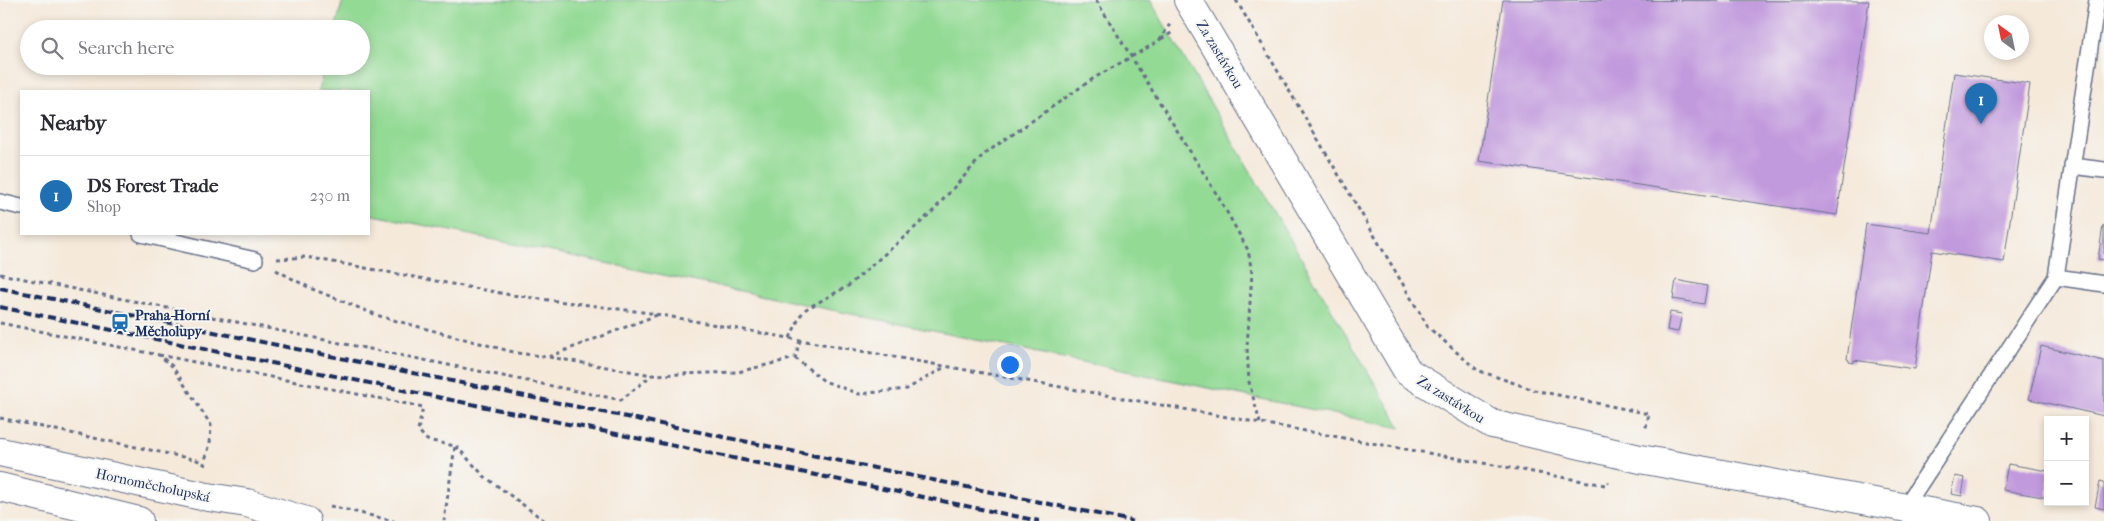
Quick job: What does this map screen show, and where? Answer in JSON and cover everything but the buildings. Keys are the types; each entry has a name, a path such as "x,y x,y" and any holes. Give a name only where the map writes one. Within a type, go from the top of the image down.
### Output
{"street":[{"name":"Za zastávkou","path":"1181,10 1408,372 1492,424 1640,459 1978,521"},
{"name":"Hornoměcholupská","path":"0,452 202,496 247,503 306,521"},
{"path":"0,487 139,521"}],"lane":[{"path":"1905,508 2056,277 2097,0"},
{"path":"2072,166 2104,170"},
{"path":"0,202 20,207"},
{"path":"145,235 255,260"},
{"path":"2056,277 2104,284"}],"path":[{"path":"1096,0 1219,198 1248,250 1252,273 1247,347 1248,382 1260,423"},
{"path":"255,260 306,257 511,295 657,314 1605,485 1640,459 1648,414 1534,390 1477,370 1428,327 1236,0"},
{"path":"790,338 800,316 806,309 848,286 933,211 983,155 1094,78 1158,41 1181,10"},
{"path":"255,260 312,289 382,317 518,353 652,375 738,372 795,358"},
{"path":"0,274 621,400 652,375"},
{"path":"548,357 657,314"},
{"path":"0,323 423,408 418,430 428,440 456,446 484,476 545,521"},
{"path":"795,358 800,340"},
{"path":"159,355 172,366 211,425 210,444 204,464 202,496"},
{"path":"795,358 824,381 859,394 907,389 946,366"},
{"path":"0,418 197,460 204,464"},
{"path":"444,521 456,446"}],"green space":[{"path":"343,0 1150,0 1401,428 370,214 370,90 318,90 322,75 370,75 370,20 337,20"}],"railway":[{"path":"0,288 1132,521"},
{"path":"0,307 1039,521"}],"place":[{"name":"DS Forest Trade","path":"1981,124"},
{"name":"Praha-Horní Měcholupy","path":"120,323"}]}
